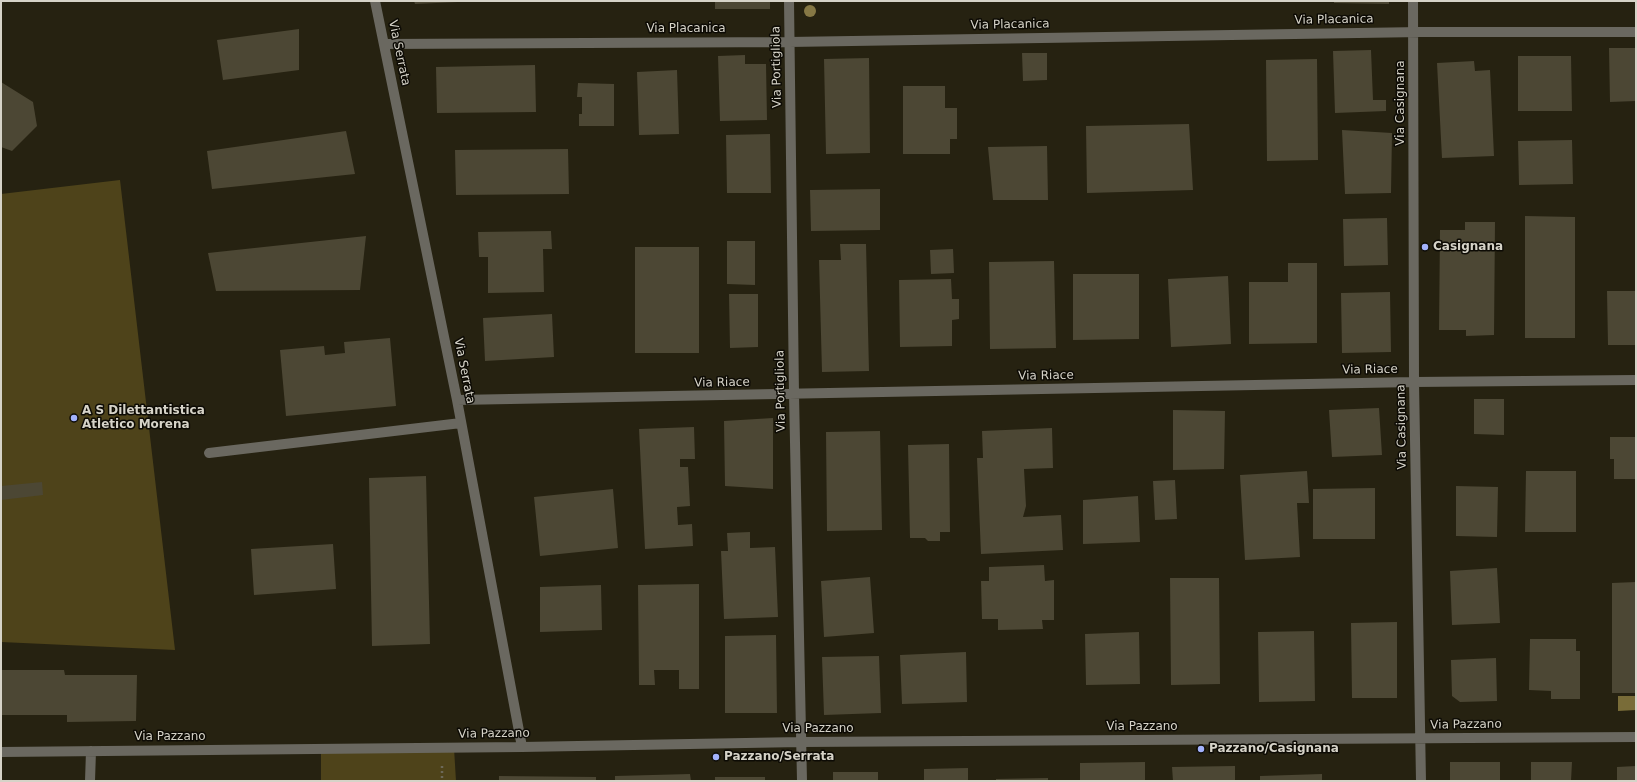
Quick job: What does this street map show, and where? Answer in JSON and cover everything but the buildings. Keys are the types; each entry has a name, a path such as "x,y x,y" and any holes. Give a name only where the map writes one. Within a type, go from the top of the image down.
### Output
{"street":[{"name":"Via Serrata","path":"375,1 457,400 522,747"},
{"name":"Via Portigliola","path":"789,1 794,394 802,781"},
{"name":"Via Casignana","path":"1413,1 1414,382 1421,781"},
{"name":"Via Placanica","path":"384,44 789,42 1414,32 1636,32"},
{"name":"Via Riace","path":"457,400 1414,382 1636,380"},
{"path":"210,454 461,423"},
{"name":"Via Pazzano","path":"1,752 522,747 802,742 1420,739 1636,736"},
{"path":"90,781 91,751"}],"shaded area":[{"name":"A S Dilettantistica Atletico Morena","path":"120,180 175,650 1,642 1,194"},
{"path":"1618,696 1636,696 1636,710 1618,711"},
{"path":"454,748 456,781 321,781 321,749"}],"place":[{"name":"Casignana","path":"1425,247"},
{"name":"A S Dilettantistica Atletico Morena","path":"74,418"},
{"name":"Pazzano/Casignana","path":"1201,749"},
{"name":"Pazzano/Serrata","path":"716,757"}]}
